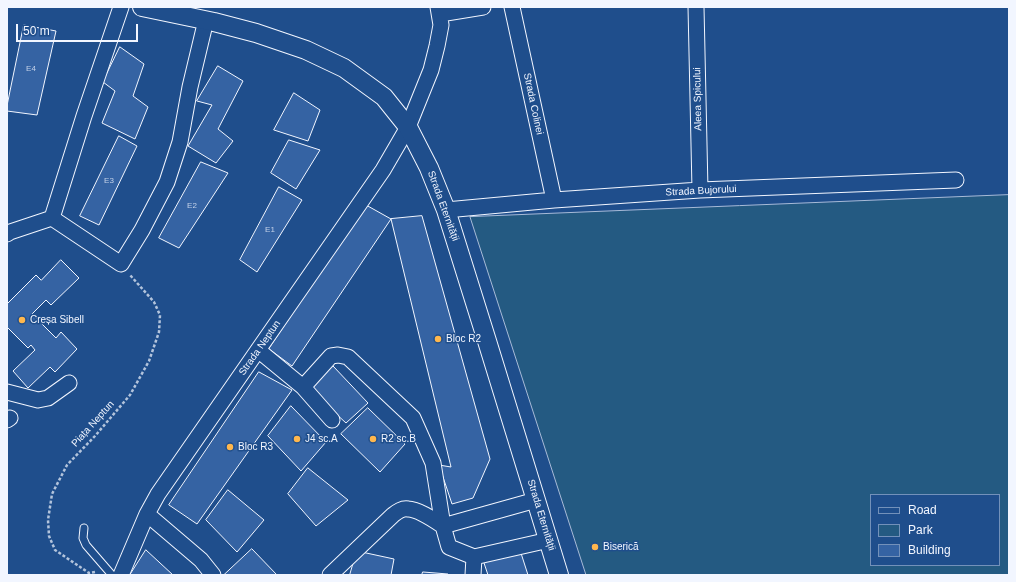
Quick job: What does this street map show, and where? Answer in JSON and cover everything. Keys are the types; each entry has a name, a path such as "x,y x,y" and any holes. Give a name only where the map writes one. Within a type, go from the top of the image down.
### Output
{"street":[{"path":"52,218 84,116 121,7"},
{"name":"Strada Eternității","path":"142,7 206,20 256,33 306,50 344,68 384,97 408,127 429,168 446,210 490,348 559,575"},
{"path":"439,10 483,7"},
{"name":"Strada Colinei","path":"512,7 554,200"},
{"name":"Aleea Spicului","path":"696,7 700,190"},
{"name":"Strada Neptun","path":"121,575 147,514 158,494 383,170 408,127 431,70 441,25 439,10"},
{"path":"52,218 121,264 142,230 167,182 180,142 190,87 206,20"},
{"name":"Strada Bujorului","path":"446,210 554,200 700,190 956,180"},
{"path":"7,234 52,218"},
{"path":"258,350 303,387 332,420"},
{"path":"303,387 331,356 338,355 348,357 413,418 433,463 443,526 449,548 474,557 549,540"},
{"path":"7,392 38,400 48,398 69,383"},
{"path":"330,575 400,510 407,508 415,510 443,526 536,500"},
{"path":"147,514 201,560 213,575"},
{"path":"473,575 474,557"}],"lane":[{"path":"84,528 83,538 86,545 112,575"}],"path":[{"name":"Piața Neptun","path":"106,568 89,573 55,550 49,536 48,520 52,494 67,465 95,436 130,395 149,361 159,332 160,315 154,302 121,264"}],"green space":[{"path":"1009,195 1009,575 586,575 470,217"}],"building":[{"path":"24,25 56,31 37,115 7,111"},
{"path":"120,47 144,64 133,96 148,107 135,139 102,123 115,91 103,82"},
{"path":"218,66 243,81 218,129 233,141 216,163 188,146 212,105 197,101"},
{"path":"294,93 320,110 308,141 274,130"},
{"path":"119,136 137,146 99,225 80,216"},
{"path":"289,140 320,150 296,189 271,173"},
{"path":"201,162 228,173 179,248 159,238"},
{"path":"279,187 302,200 257,272 240,260"},
{"path":"366,205 391,219 292,366 269,349"},
{"name":"Bloc R2","path":"422,216 490,459 473,498 452,504 439,465 451,467 391,219"},
{"name":"Creșa Sibell","path":"61,260 79,278 51,305 46,300 32,314 56,338 61,332 77,349 55,372 50,367 28,388 13,371 35,350 31,345 28,348 8,328 7,329 7,304 36,275 41,280"},
{"path":"333,366 368,403 346,423 309,389"},
{"name":"Bloc R3","path":"259,372 292,390 197,524 169,505"},
{"name":"J4 sc.A","path":"291,406 326,442 301,471 268,436"},
{"name":"R2 sc.B","path":"368,408 405,444 380,472 341,434"},
{"path":"308,468 348,500 316,526 288,494"},
{"path":"228,490 264,520 237,552 206,520"},
{"path":"252,549 277,575 224,575"},
{"path":"146,550 173,575 130,575"},
{"path":"520,550 528,575 488,575 484,563"},
{"path":"357,551 394,559 391,575 350,575"},
{"path":"423,572 448,574 422,575"}],"place":[{"name":"Creșa Sibell","path":"22,320"},
{"name":"Bloc R2","path":"438,339"},
{"name":"J4 sc.A","path":"297,439"},
{"name":"R2 sc.B","path":"373,439"},
{"name":"Bloc R3","path":"230,447"},
{"name":"Biserică","path":"595,547"}]}
